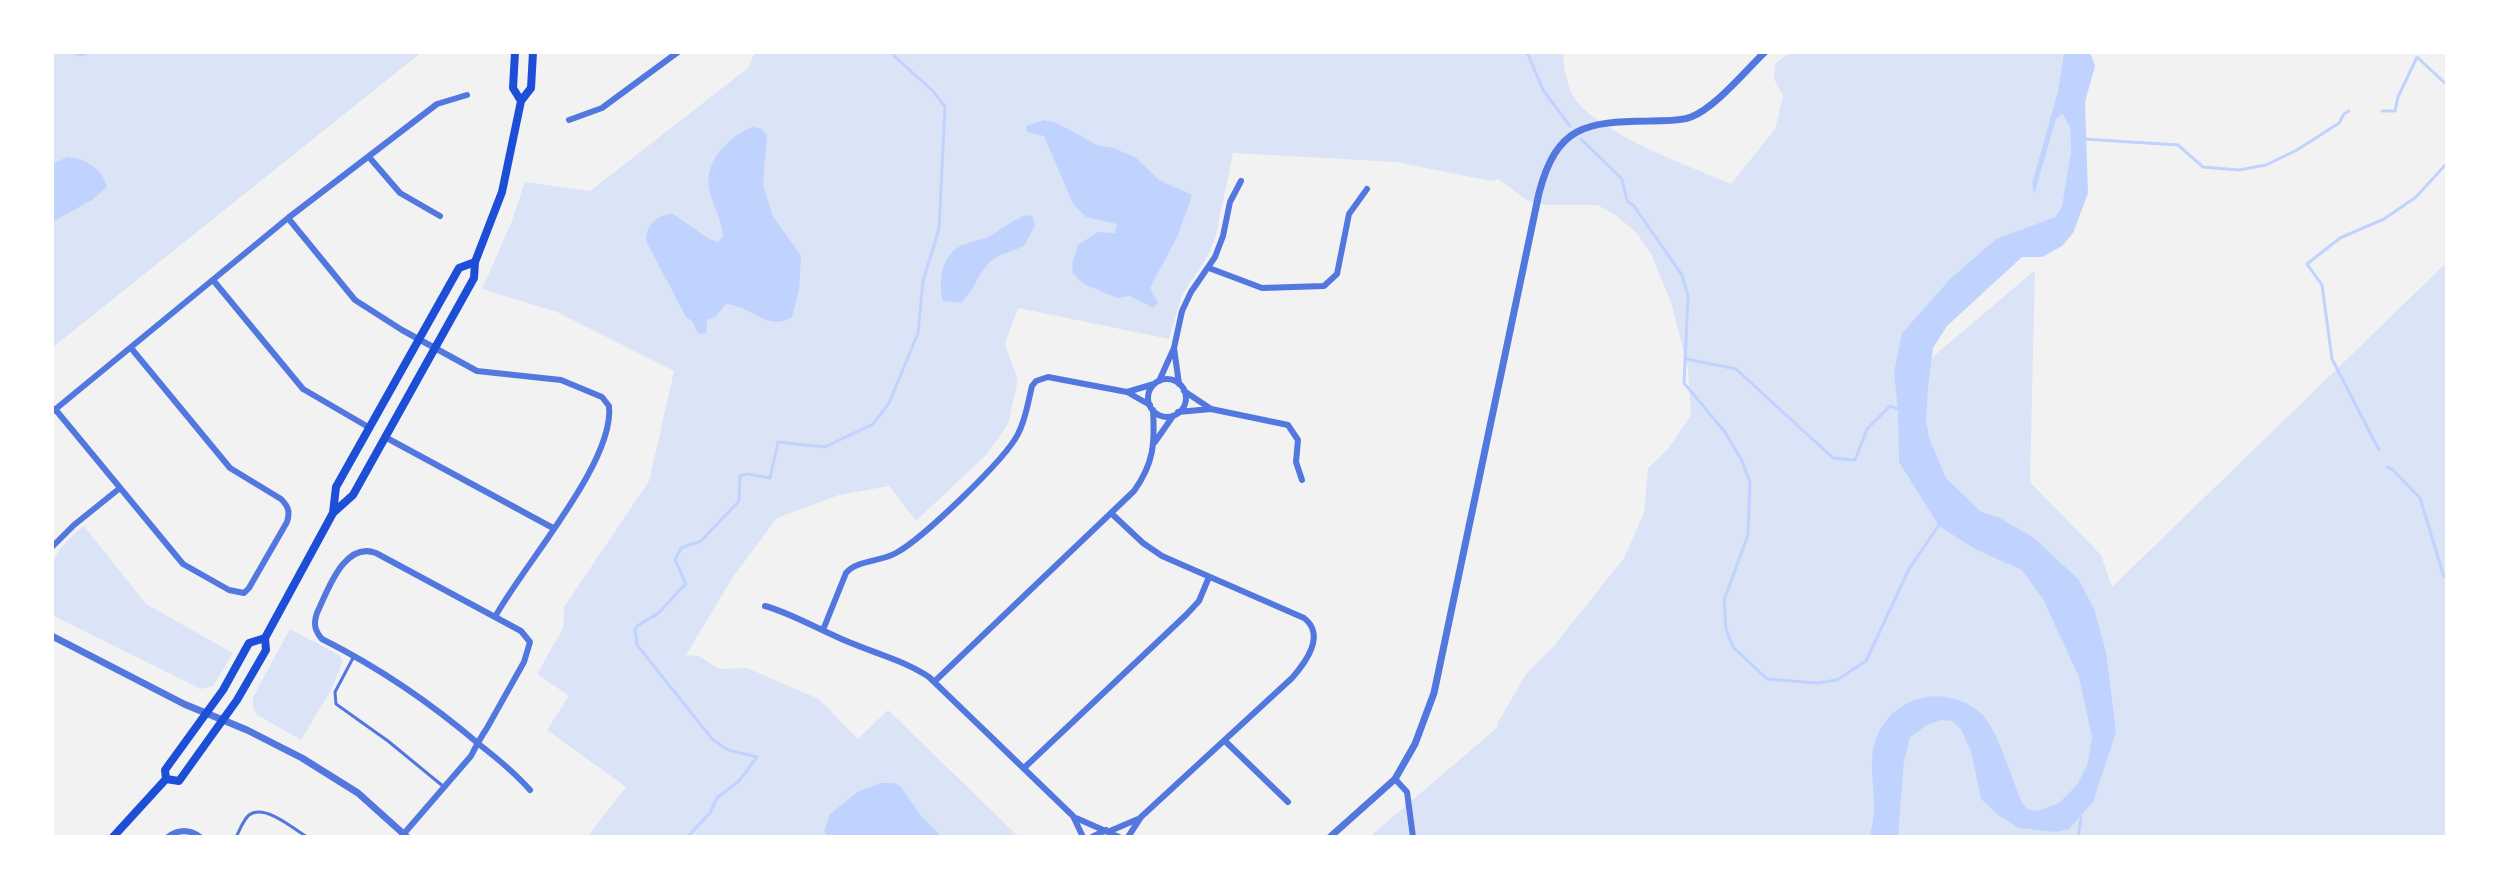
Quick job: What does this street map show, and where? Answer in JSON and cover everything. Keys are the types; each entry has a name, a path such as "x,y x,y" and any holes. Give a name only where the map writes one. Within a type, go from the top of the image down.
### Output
{"main road":[{"path":"515,52 513,88 521,101"},
{"path":"166,779 179,781 224,720 266,650 265,638 333,513 353,495 474,278 475,262 502,192 521,101 531,88 533,52"},
{"path":"333,513 336,487 459,268 475,262"},
{"path":"113,837 166,779 165,770 207,713 249,643 265,638"}],"street":[{"path":"569,120 602,108 678,52"},
{"path":"1330,837 1395,779 1415,744 1438,680 1536,207 1551,158 1570,135 1593,124 1605,121 1676,120 1693,116 1765,52"},
{"path":"131,348 230,468 281,499 287,506 290,514 244,593 237,593 183,564 54,411 288,218 437,104 467,95"},
{"path":"369,157 400,193 440,216"},
{"path":"1155,442 1148,394 1174,348 1186,301 1209,268 1223,236 1230,202 1241,181"},
{"path":"1209,268 1268,289 1327,284 1337,274 1349,214 1367,189"},
{"path":"288,218 355,300 419,340 477,371 561,380 606,401 609,418 601,452 495,617"},
{"path":"213,280 303,389 370,428"},
{"path":"1174,348 1184,391 1211,409"},
{"path":"823,630 850,568 882,559 911,543 998,463 1019,433 1032,386 1048,377 1127,392 1162,416 1211,409 1288,425 1298,440 1296,462 1302,480"},
{"path":"1127,392 1170,379 1180,384"},
{"path":"934,682 1112,514 1142,480 1155,442 1184,403 1184,391"},
{"path":"385,437 553,528"},
{"path":"52,547 120,488"},
{"path":"1112,514 1156,553 1304,618 1310,622 1314,636 1309,655 1300,669 1141,817 1128,837"},
{"path":"52,636 331,775 358,793 404,836 478,743 529,651 527,636 364,549 348,558 314,620 317,634 406,687 478,743 513,771 530,790"},
{"path":"1024,768 1186,615 1199,601 1209,577"},
{"path":"765,606 907,664 934,682 1073,816 1083,837"},
{"path":"1225,741 1288,802"},
{"path":"1395,779 1407,792 1413,837"},
{"path":"1073,816 1119,837"},
{"path":"1092,837 1141,817"},
{"path":"168,837 187,831 200,837"}],"lane":[{"path":"355,656 335,692 336,704 444,787"},
{"path":"236,837 246,817 262,811 307,837"}],"shaded area":[{"path":"52,52 422,52 52,348"},
{"path":"755,52 1563,52 1572,94 1599,121 1669,158 1731,184 1775,129 1783,96 1774,79 1775,64 1791,52 2064,52 2058,91 2032,183 2034,193 2056,119 2061,114 2070,127 2071,151 2063,207 2055,217 1996,239 1950,279 1902,333 1896,388 2035,270 2030,482 2101,555 2112,587 2447,262 2447,837 1369,837 1498,727 1526,674 1553,647 1624,558 1644,512 1648,468 1668,449 1691,415 1688,369 1671,302 1651,254 1636,232 1597,205 1546,205 1528,201 1498,179 1491,181 1396,162 1233,153 1215,239 1182,295 1169,339 1018,308 1005,344 1018,380 1008,424 988,453 916,521 889,486 839,495 777,518 733,577 686,655 699,656 719,669 747,668 819,699 858,739 888,710 1019,837 587,837 626,787 547,730 569,696 537,674 563,628 564,607 649,481 674,371 557,312 482,289 512,221 525,182 590,191 748,68"},
{"path":"84,526 146,604 233,653 213,686 201,689 52,615 53,564 62,547"},
{"path":"290,629 339,655 343,661 331,690 301,740 257,715 253,709 253,697"}],"water":[{"path":"2064,52 2090,52 2095,66 2085,102 2088,193 2073,233 2062,246 2042,257 2022,257 1947,326 1933,348 1926,420 1929,438 1946,478 1981,512 1998,517 2034,538 2079,580 2094,609 2106,652 2116,732 2093,802 2069,829 2056,832 2019,828 1998,815 1981,799 1971,751 1961,729 1952,721 1941,720 1927,725 1910,737 1904,761 1898,837 1869,837 1874,813 1874,745 1888,719 1910,702 1937,696 1952,698 1981,714 1995,735 2027,809 2037,811 2059,803 2077,785 2088,763 2092,737 2079,677 2043,599 2022,570 1977,550 1939,526 1899,462 1894,373 1902,333 1950,279 1996,239 2055,217 2062,207 2071,151 2070,127 2062,114 2056,119 2034,195 2032,183 2058,91"},
{"path":"1044,120 1057,123 1097,145 1114,148 1136,158 1159,180 1192,195 1178,235 1150,288 1158,303 1153,308 1130,296 1117,298 1084,284 1073,274 1072,264 1078,245 1098,232 1115,233 1117,224 1086,217 1073,204 1044,136 1027,132 1026,126"},
{"path":"753,127 767,135 763,185 773,216 801,256 799,290 792,317 775,322 726,304 715,317 707,320 706,333 698,334 646,241 646,235 657,219 673,214 709,239 718,242 723,237 709,189 710,169 727,143"},
{"path":"67,157 92,166 105,180 107,187 92,200 52,222 52,164"},
{"path":"1027,215 1033,217 1035,226 1024,246 992,260 961,303 943,301 942,272 952,253 964,244 988,237"},
{"path":"881,783 894,783 901,787 922,817 942,837 829,837 824,832 830,814 859,791"}],"waterway":[{"path":"73,52 81,55 90,52"},
{"path":"687,837 710,813 717,798 739,781 757,757 728,750 713,740 637,645 635,629 657,614 686,584 675,560 681,548 701,541 739,501 740,476 748,474 770,478 778,442 825,447 873,424 889,403 918,333 923,281 939,229 945,107 933,91 894,56 894,52"},
{"path":"1527,52 1543,90 1570,126"},
{"path":"2382,111 2395,111 2398,97 2417,57 2447,85"},
{"path":"2083,139 2178,145 2203,167 2239,170 2266,165 2297,150 2339,123 2349,111"},
{"path":"1581,139 1622,179 1627,201 1634,206 1682,275 1688,296 1684,383 1725,432 1750,482 1748,535 1724,600 1726,629 1733,647 1767,679 1817,683 1837,680 1866,661 1909,569 1939,525"},
{"path":"2379,450 2332,359 2322,285 2307,264 2340,238 2384,219 2416,197 2447,163"},
{"path":"1686,359 1736,369 1833,458 1855,460 1867,429 1890,406 1898,409"},
{"path":"2387,467 2420,498 2444,577"},
{"path":"2078,837 2081,818"}]}
